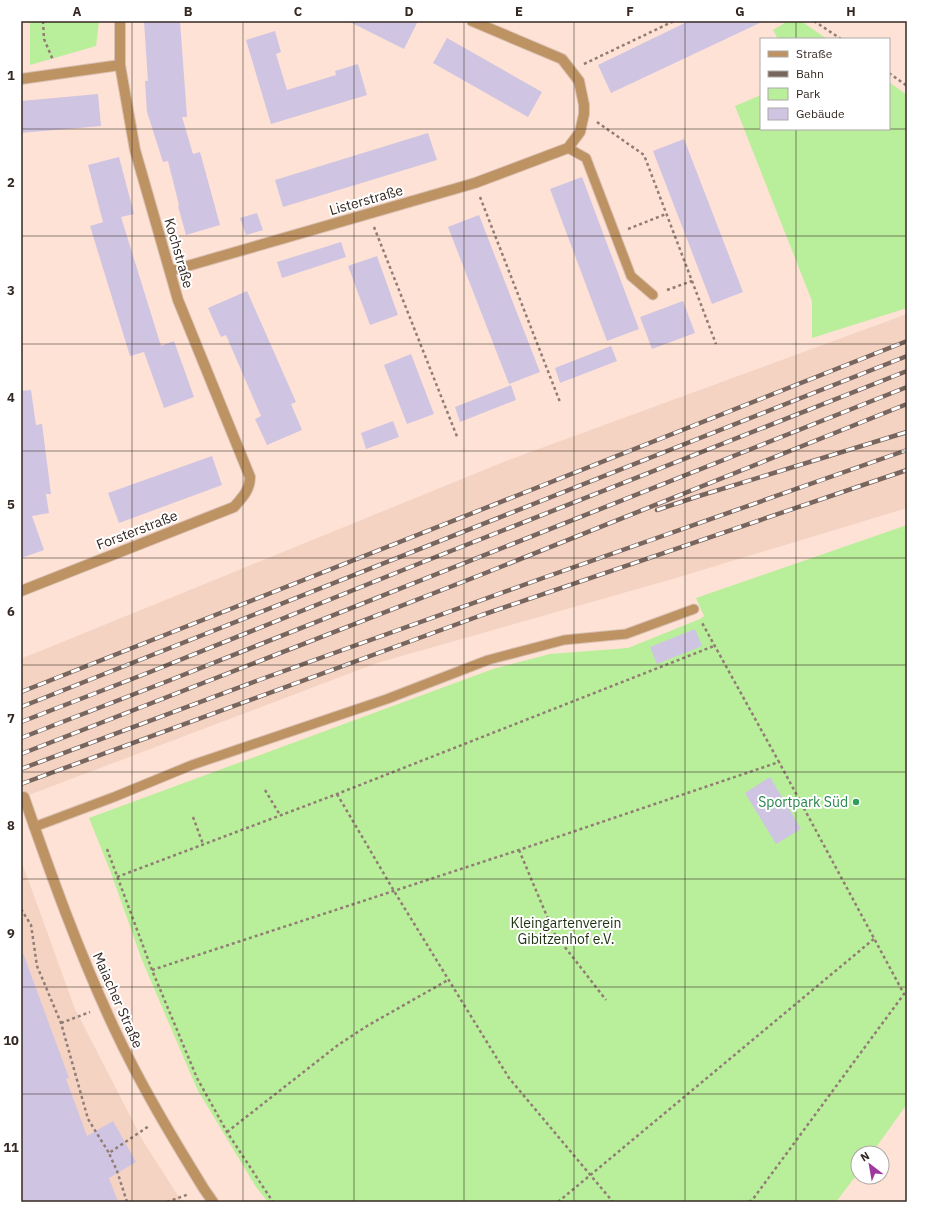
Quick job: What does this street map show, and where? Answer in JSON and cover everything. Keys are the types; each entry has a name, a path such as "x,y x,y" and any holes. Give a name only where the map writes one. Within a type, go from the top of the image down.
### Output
{"street":[{"name":"Kochstraße","path":"120,21 120,64 135,150 178,300 250,477 250,482"},
{"path":"472,21 562,59 579,81 584,105 584,114 580,132 568,148"},
{"path":"21,79 120,64"},
{"name":"Listerstraße","path":"170,271 475,183 568,148"},
{"name":"Forsterstraße","path":"21,591 234,507 247,493 250,482"},
{"name":"Maiacher Straße","path":"24,797 64,910 124,1048 161,1118 213,1202"}],"lane":[{"path":"568,148 586,158 631,276 653,295"},
{"path":"34,827 114,797 192,765 388,699 488,660 564,640 626,634 694,610"}],"path":[{"path":"43,21 44,39 59,74"},
{"path":"570,70 674,21"},
{"path":"814,21 840,38"},
{"path":"890,74 907,86"},
{"path":"584,114 644,155 716,344"},
{"path":"475,183 560,402"},
{"path":"369,214 458,439"},
{"path":"615,234 666,214"},
{"path":"653,295 692,281"},
{"path":"694,610 779,762 904,994 749,1202"},
{"path":"117,877 337,794 714,646"},
{"path":"152,970 519,850 779,762"},
{"path":"265,790 280,815"},
{"path":"337,794 394,891 509,1078 613,1202"},
{"path":"193,817 203,844"},
{"path":"107,849 152,970 197,1078 227,1132 273,1202"},
{"path":"519,850 554,933 606,1000"},
{"path":"21,909 31,925 37,966 61,1023 88,1119 109,1153 117,1171 127,1202"},
{"path":"558,1202 875,938"},
{"path":"227,1132 366,1026 448,980"},
{"path":"61,1023 105,1007"},
{"path":"109,1153 161,1118"},
{"path":"167,1202 204,1189"}],"shaded area":[{"path":"907,314 907,508 676,578 377,663 21,798 21,658 506,461"},
{"path":"21,860 75,1009 143,1141 182,1202 21,1202"}],"green space":[{"path":"30,21 99,21 96,46 30,65"},
{"path":"788,21 801,21 826,38 777,38 773,30"},
{"path":"890,83 907,95 907,308 812,338 812,301 735,106 760,95 760,130 890,130"},
{"name":"Kleingartenverein Gibitzenhof e.V.","path":"907,525 907,1104 878,1145 850,1145 850,1184 836,1202 268,1202 256,1187 197,1089 142,960 111,873 89,818 493,669 550,654 628,648 700,619 704,616 696,598"}],"building":[{"path":"144,21 180,21 187,117 182,117 193,154 200,152 220,225 186,235 168,161 163,162 147,112 145,81 148,81"},
{"path":"348,21 418,21 404,49"},
{"path":"689,21 764,21 611,93 598,65"},
{"path":"275,31 281,52 276,54 287,90 336,75 335,71 358,64 367,95 271,124 246,40"},
{"path":"447,38 542,92 528,117 433,63"},
{"path":"98,94 101,126 21,133 21,101"},
{"path":"428,133 437,160 283,207 275,180"},
{"path":"684,139 743,292 712,304 653,151"},
{"path":"119,157 134,214 121,217 161,346 174,341 194,397 164,408 144,352 130,356 90,226 103,222 88,165"},
{"path":"582,177 639,329 607,341 550,189"},
{"path":"257,213 263,230 246,235 240,218"},
{"path":"479,215 540,372 509,384 448,227"},
{"path":"341,242 346,257 282,278 277,262"},
{"path":"377,256 398,315 370,325 348,266"},
{"path":"247,291 296,402 291,404 302,430 267,445 255,419 261,416 226,335 221,337 208,308"},
{"path":"683,301 695,333 652,349 640,317"},
{"path":"611,346 617,361 560,383 555,368"},
{"path":"411,354 434,414 407,424 384,365"},
{"path":"511,385 516,400 460,422 455,407"},
{"path":"31,390 36,425 42,424 51,494 46,494 49,513 32,516 44,550 21,558 21,391"},
{"path":"393,421 399,437 366,449 361,433"},
{"path":"212,456 222,485 119,523 108,493"},
{"path":"695,629 702,646 657,664 650,647"},
{"path":"770,777 801,829 776,844 745,793"},
{"path":"21,953 23,953 69,1078 66,1079 87,1136 113,1121 136,1162 109,1178 118,1202 21,1202"}],"railway":[{"path":"21,692 907,341"},
{"path":"21,707 907,356"},
{"path":"21,722 907,371"},
{"path":"21,738 907,387"},
{"path":"21,754 483,574 907,404"},
{"path":"657,510 907,432"},
{"path":"21,769 259,680 907,450"},
{"path":"21,784 482,615 907,470"}],"place":[{"name":"Sportpark Süd","path":"856,802"}]}
